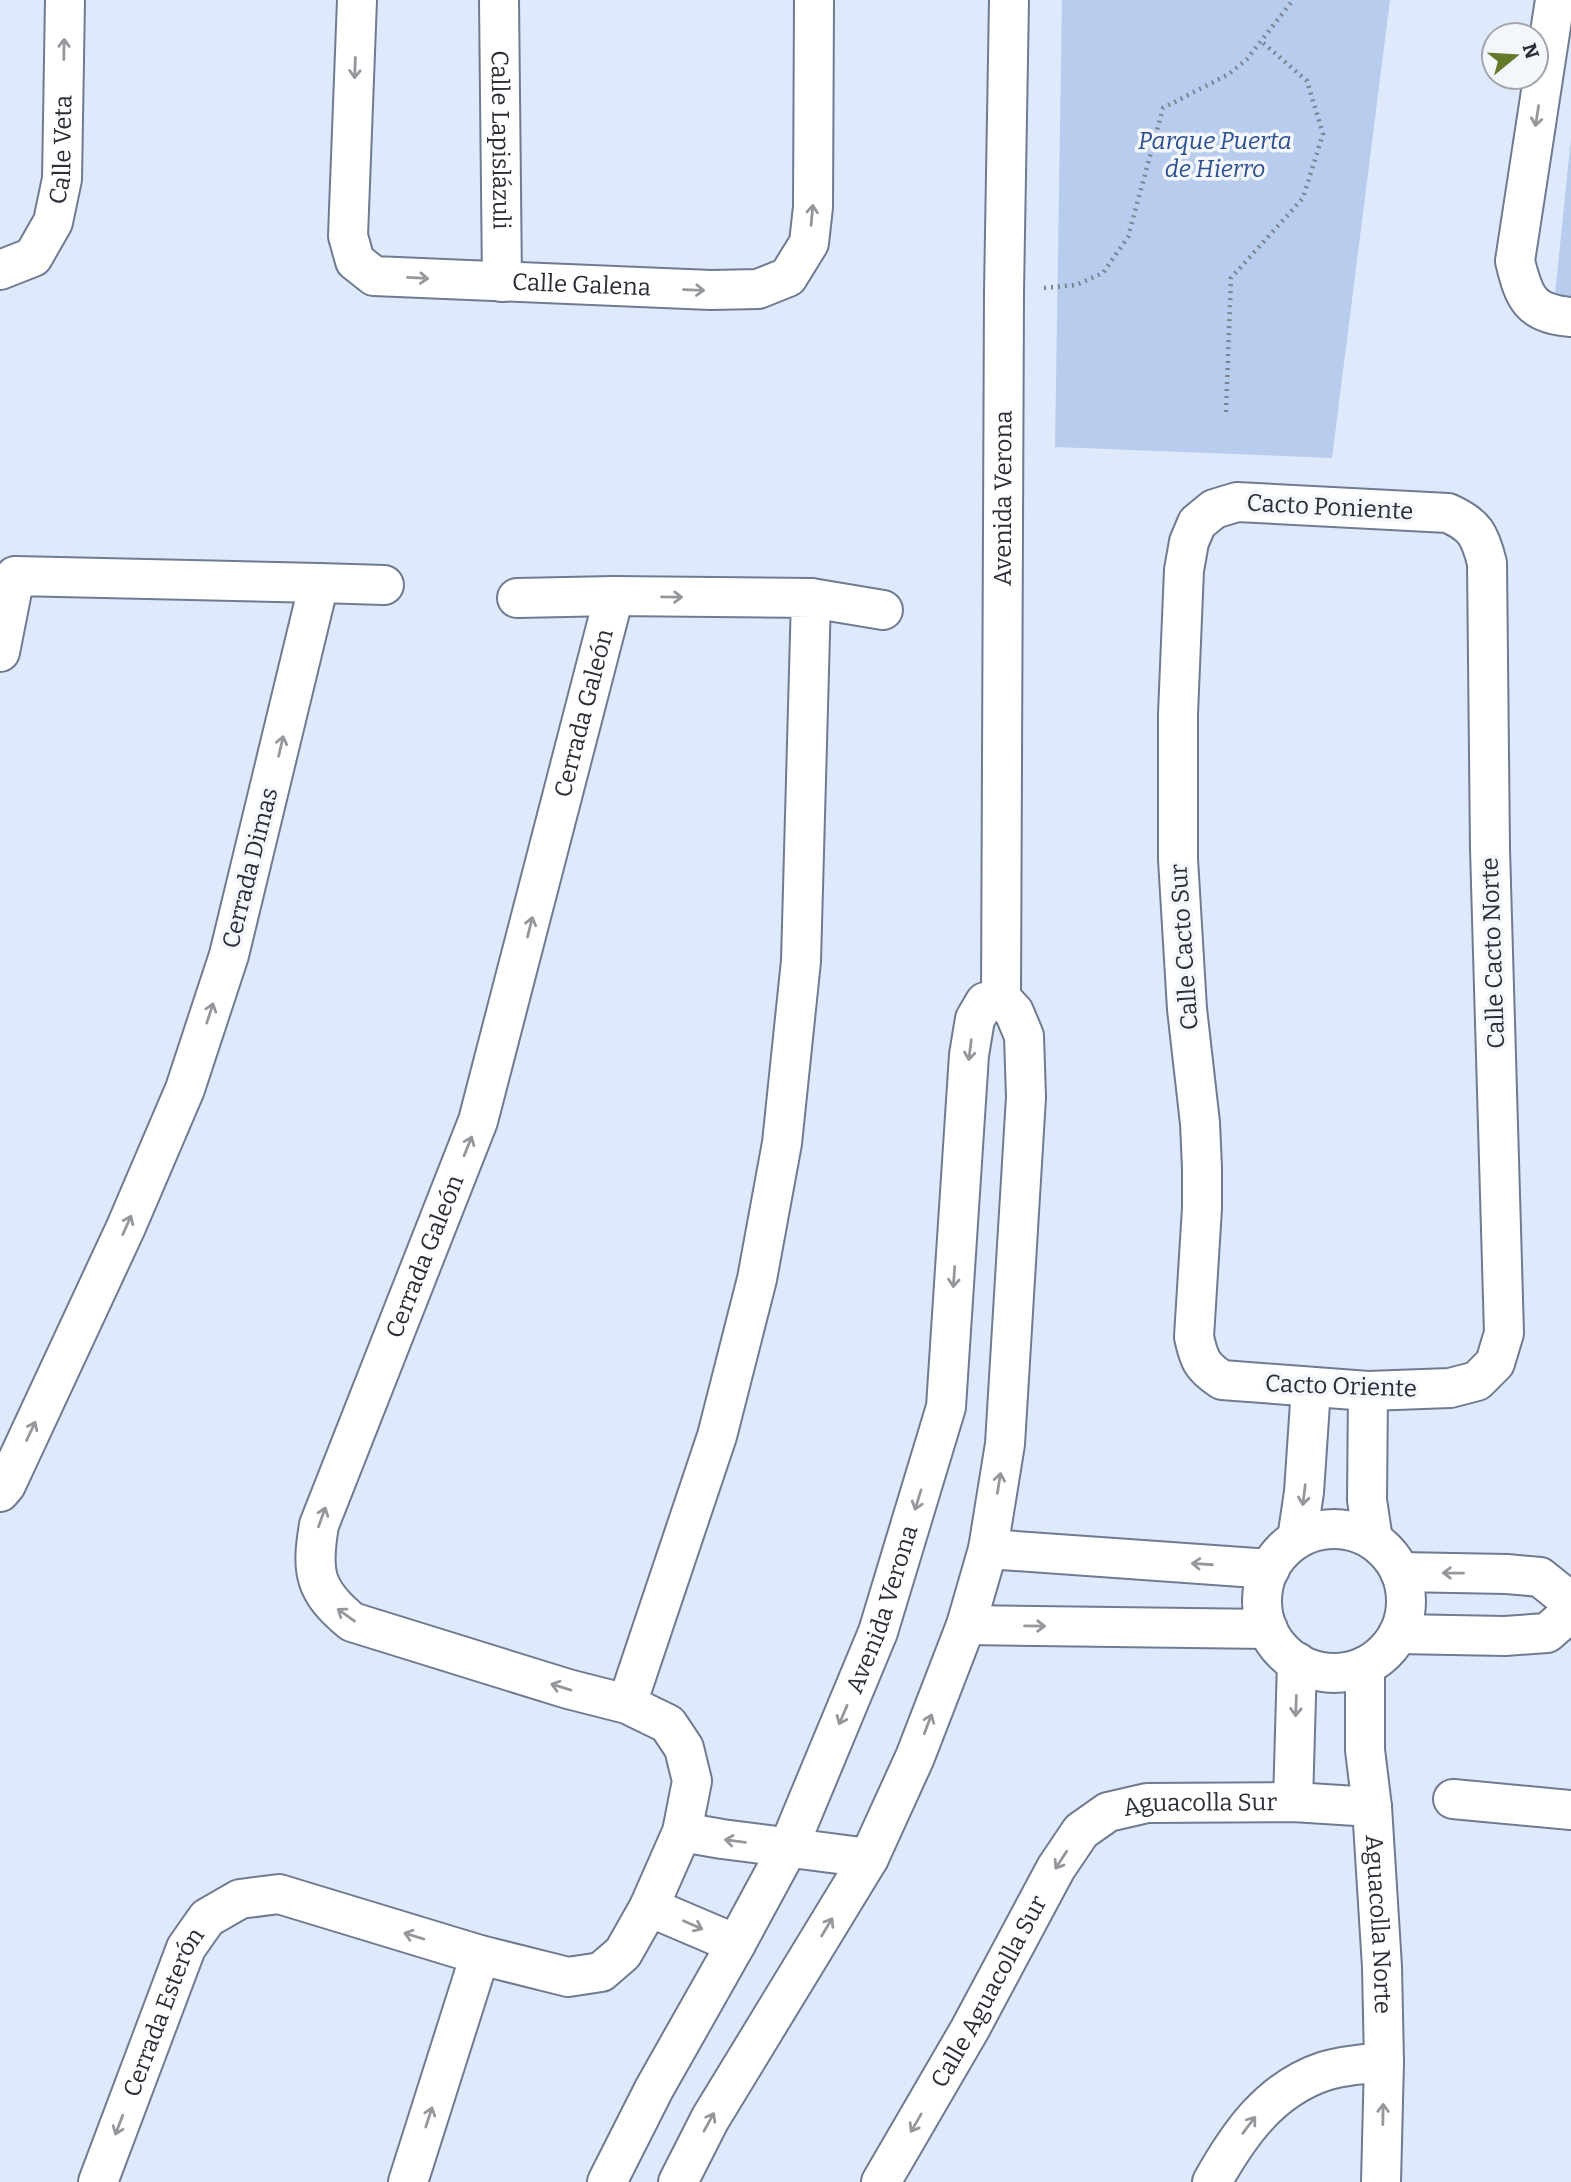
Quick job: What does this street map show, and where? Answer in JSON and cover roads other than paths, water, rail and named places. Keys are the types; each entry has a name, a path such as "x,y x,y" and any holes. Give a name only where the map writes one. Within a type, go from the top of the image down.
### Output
{"street":[{"name":"Calle Veta","path":"0,270 33,257 53,222 62,179 65,0"},
{"name":"Calle Galena","path":"357,0 348,236 355,261 374,276 711,290 758,289 788,277 809,243 813,207 814,0"},
{"name":"Calle Lapislázuli","path":"499,0 502,282"},
{"name":"Avenida Verona","path":"607,2182 654,2089 789,1846 878,1632 946,1406 969,1055 975,1019 985,1002 1001,998 1004,292 1009,0"},
{"path":"1555,0 1515,261 1522,287 1532,305 1550,316 1571,317"},
{"name":"Cacto Poniente","path":"1197,523 1214,509 1237,502 1448,513 1467,522"},
{"name":"Calle Cacto Norte","path":"1467,522 1481,539 1487,563 1490,849 1504,1333 1495,1363 1477,1381"},
{"name":"Calle Cacto Sur","path":"1197,523 1189,542 1185,570 1178,714 1178,859 1187,1009 1200,1123 1202,1168 1194,1337 1198,1356 1206,1370"},
{"path":"0,652 8,576 384,585"},
{"name":"Cerrada Dimas","path":"0,1492 6,1485 120,1240 185,1089 229,955 319,583"},
{"name":"Cerrada Galeón","path":"614,596 478,1121 319,1525 313,1556 318,1584 334,1607 352,1622 568,1689 627,1704 668,1724 684,1748 692,1781 682,1832"},
{"name":"Cerrada Galeón","path":"517,598 811,598 883,610"},
{"path":"627,1704 717,1436 757,1279 782,1143 801,961 811,598"},
{"path":"678,2182 710,2119 869,1858 915,1757 966,1625 988,1549 1005,1444 1026,1097 1024,1036 1014,1012 1001,998"},
{"name":"Cacto Oriente","path":"1206,1370 1222,1380 1368,1391 1450,1388 1477,1381"},
{"path":"1297,1539 1304,1492 1311,1388"},
{"path":"1368,1391 1367,1500 1373,1540"},
{"path":"1335,1529 1355,1532 1373,1540 1389,1554 1400,1572 1406,1592 1405,1614 1398,1634 1384,1653 1365,1666 1343,1672 1319,1671 1297,1662 1280,1648 1269,1629 1263,1610 1264,1588 1277,1557 1297,1539 1316,1531 1335,1529"},
{"path":"988,1549 1270,1569"},
{"path":"1400,1572 1540,1577 1571,1602"},
{"path":"1398,1634 1505,1636 1547,1633 1571,1612"},
{"path":"966,1625 1269,1629"},
{"name":"Aguacolla Sur","path":"1293,1802 1297,1662"},
{"name":"Aguacolla Norte","path":"1365,1666 1365,1750 1381,1918 1384,2062 1381,2182"},
{"path":"1452,1799 1571,1810"},
{"name":"Aguacolla Sur","path":"1108,1812 1147,1803 1293,1802 1372,1807"},
{"name":"Calle Aguacolla Sur","path":"881,2182 970,2029 1056,1868 1081,1831 1108,1812"},
{"path":"682,1832 869,1858"},
{"name":"Cerrada Esterón","path":"98,2182 186,1948 207,1918 240,1899 279,1894 480,1955 568,1978 601,1972 623,1953 649,1907 682,1832"},
{"path":"649,1907 736,1944"},
{"path":"408,2182 480,1955"},
{"path":"1212,2182 1226,2157 1264,2106 1291,2087 1325,2071 1384,2062"}],"park label":[{"name":"Parque Puerta de Hierro","path":"1215,155"}]}
